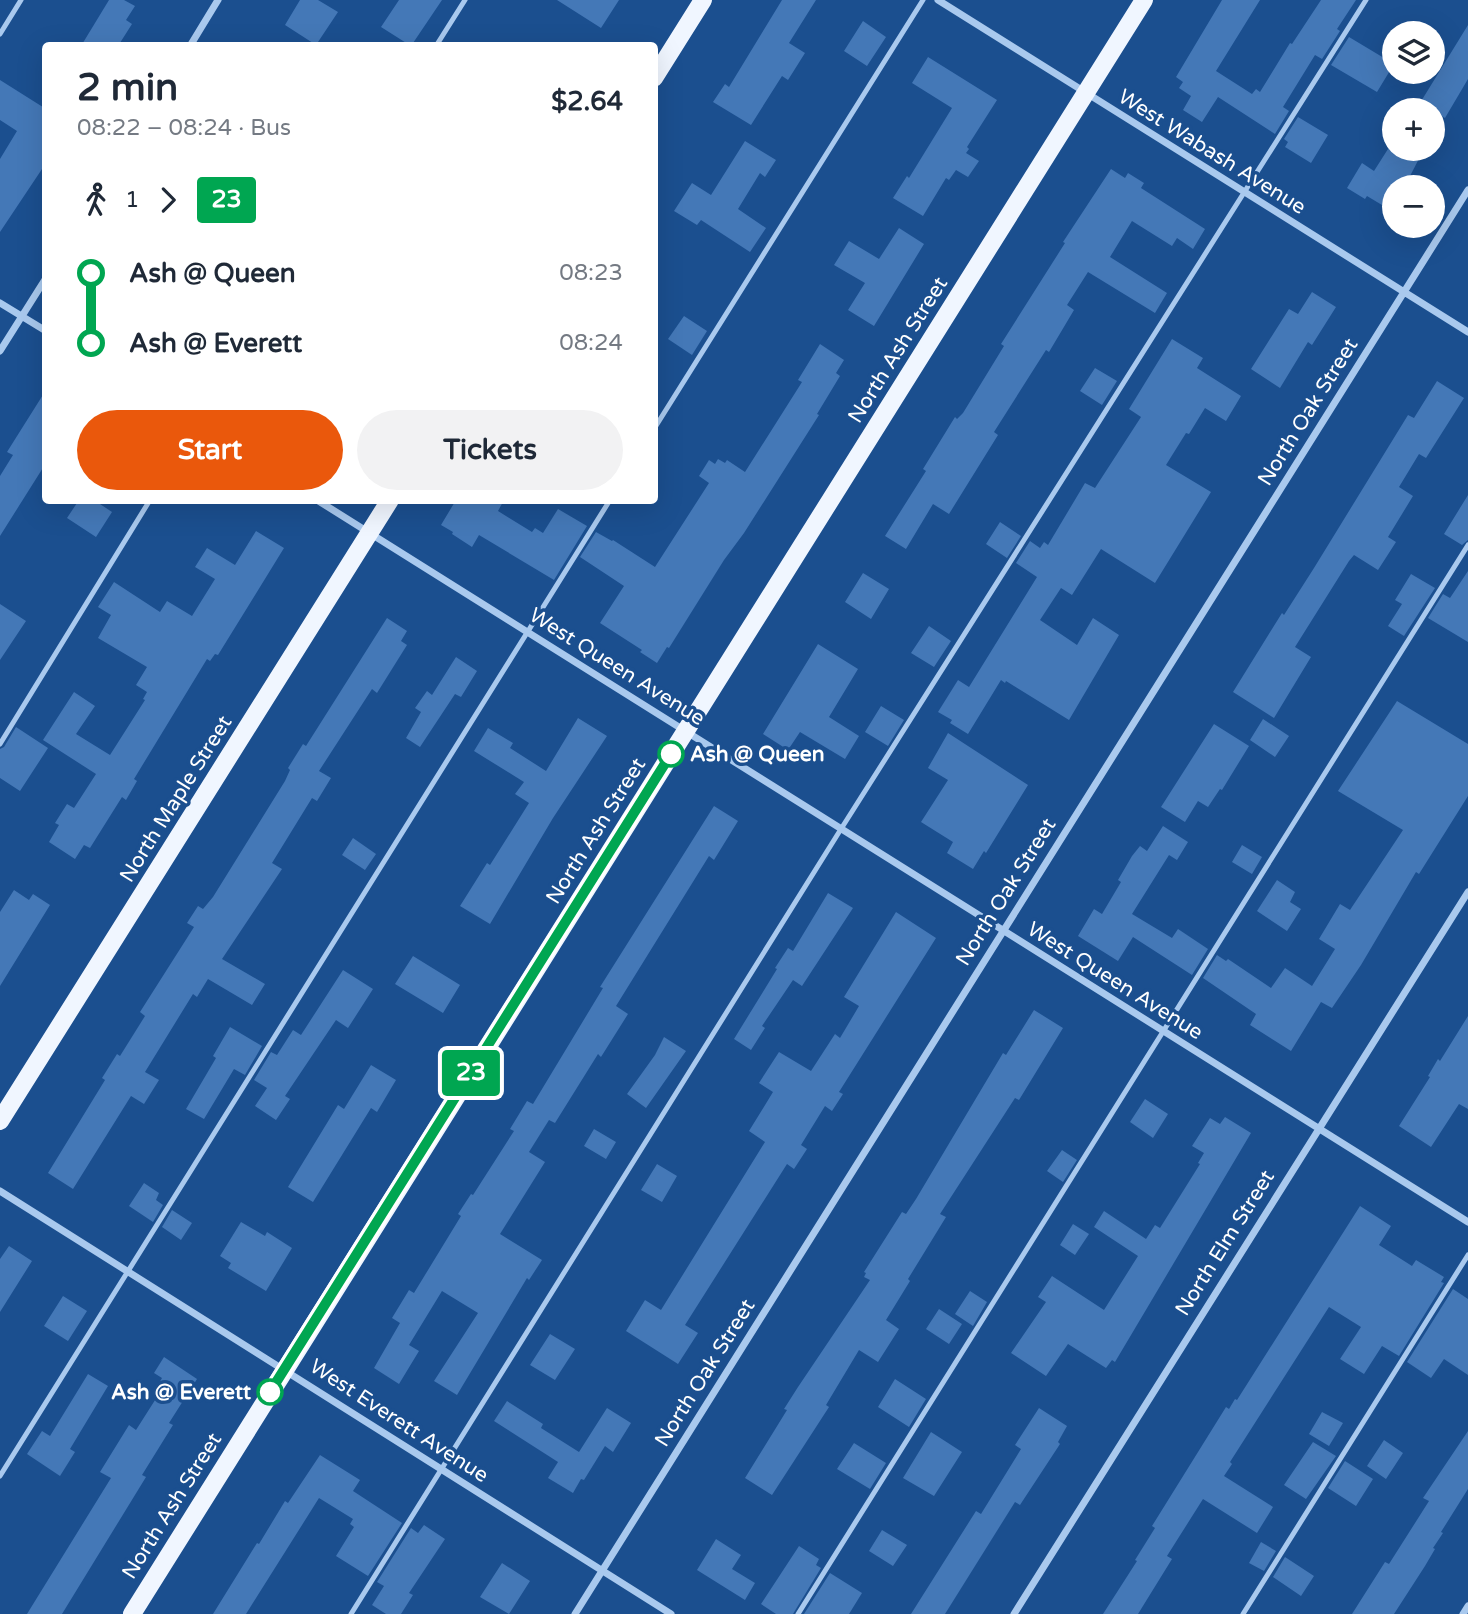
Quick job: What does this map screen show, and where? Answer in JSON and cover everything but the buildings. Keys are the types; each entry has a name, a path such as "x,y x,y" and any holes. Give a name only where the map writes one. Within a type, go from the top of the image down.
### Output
{"main road":[{"path":"658,72 704,0"},
{"name":"North Ash Street","path":"132,1614 1144,0"},
{"name":"North Maple Street","path":"0,1121 388,504"}],"street":[{"path":"192,42 218,0"},
{"name":"West Wabash Avenue","path":"938,0 1468,332"},
{"name":"North Oak Street","path":"575,1614 1468,190"},
{"path":"0,351 42,284"},
{"path":"0,303 42,328"},
{"name":"West Queen Avenue","path":"323,504 1468,1222"},
{"name":"North Elm Street","path":"1014,1614 1468,892"},
{"name":"West Everett Avenue","path":"0,1191 285,1368 671,1614"},
{"path":"1463,1614 1468,1606"}],"lane":[{"path":"0,34 21,0"},
{"path":"439,42 465,0"},
{"path":"658,423 923,0"},
{"path":"351,1614 841,829 1366,0"},
{"path":"0,744 148,504"},
{"path":"0,1476 607,504"},
{"path":"799,1614 1468,545"},
{"path":"1243,1614 1468,1255"}],"bus line":[{"name":"23","path":"270,1392 671,754"}],"place":[{"name":"Ash @ Queen","path":"671,754"},
{"name":"Ash @ Everett","path":"270,1392"}]}
